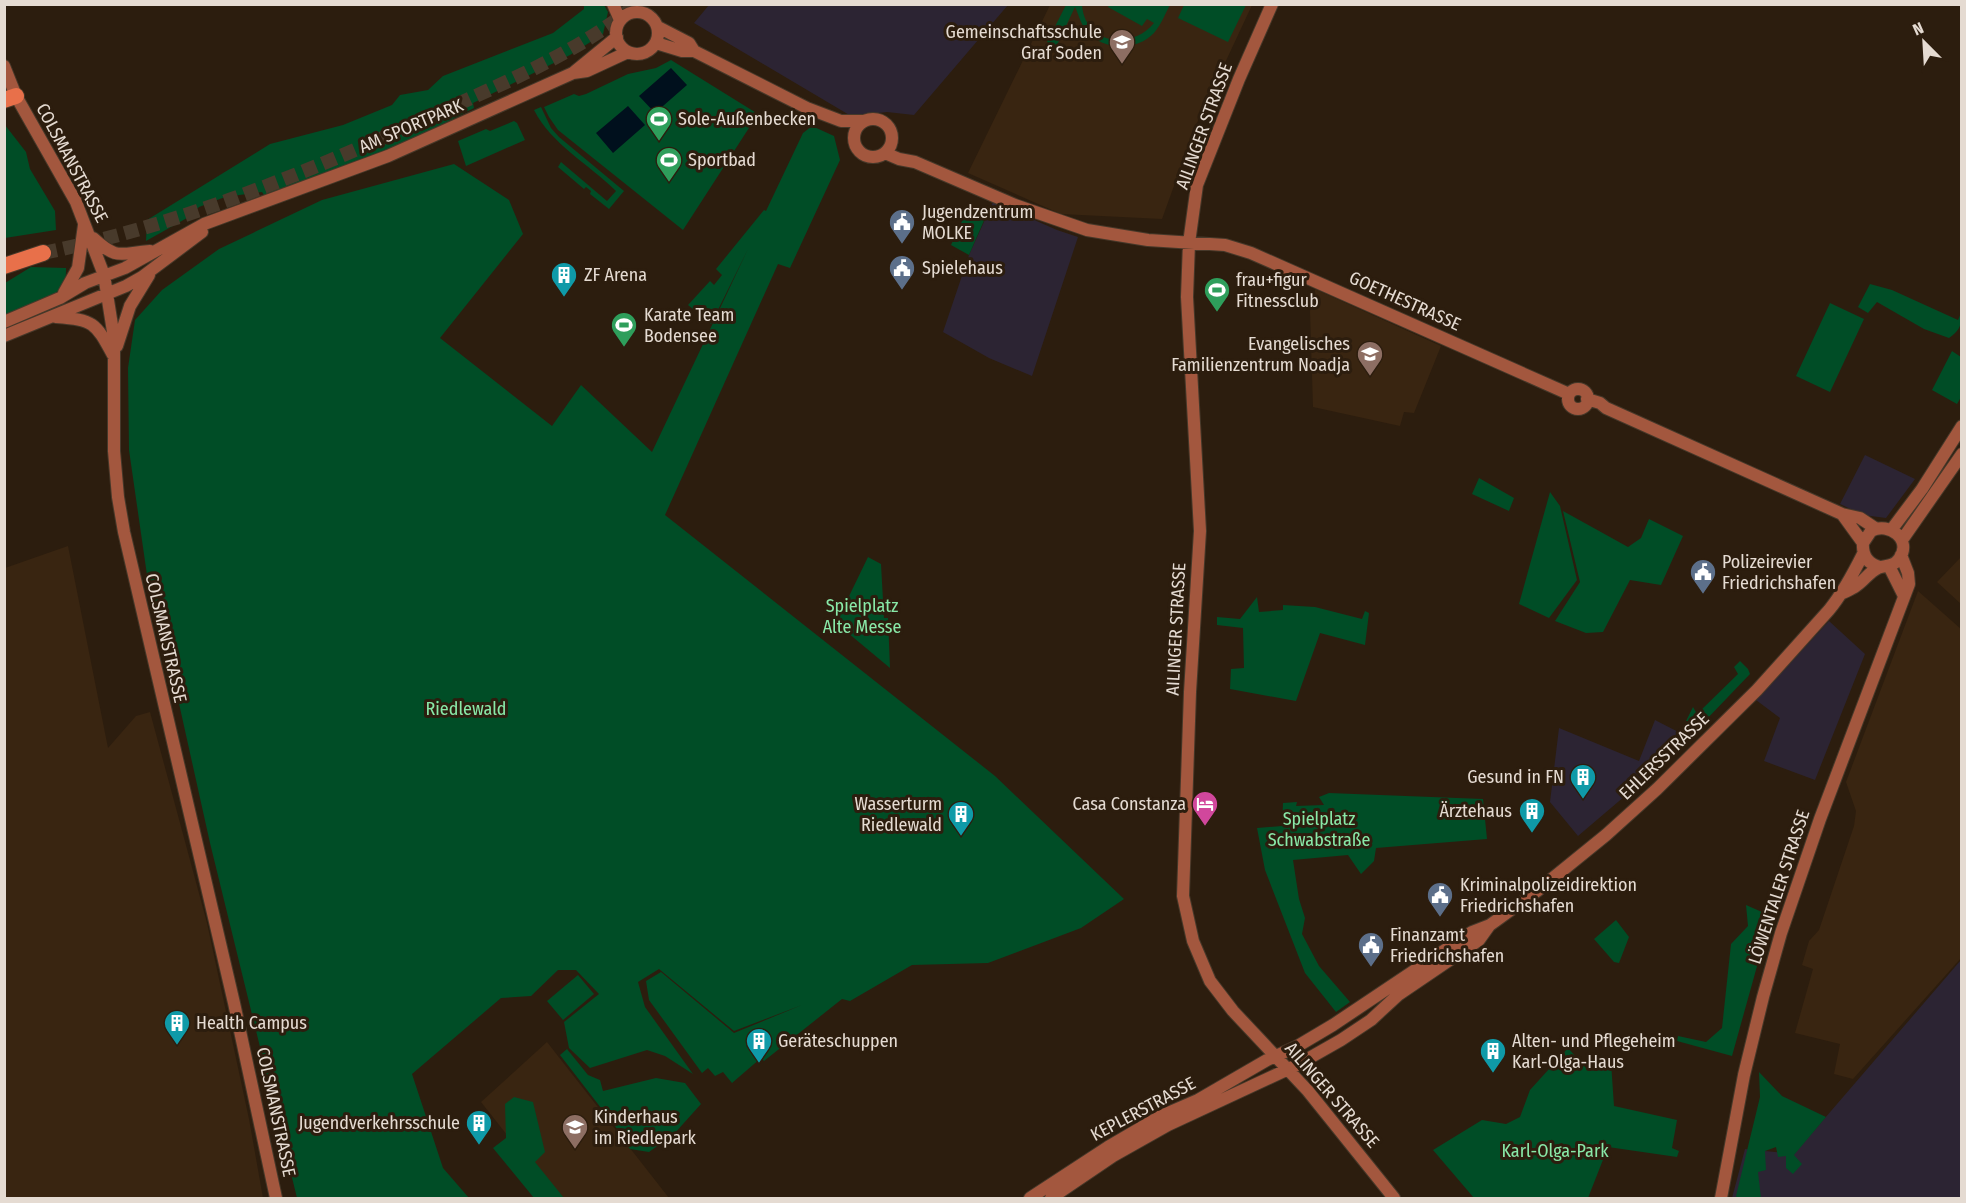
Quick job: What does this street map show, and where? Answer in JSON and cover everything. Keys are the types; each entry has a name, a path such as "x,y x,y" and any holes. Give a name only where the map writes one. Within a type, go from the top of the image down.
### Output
{"highway":[{"path":"4,255 43,253 4,266"}],"street":[{"path":"613,4 620,20"},
{"name":"AILINGER STRASSE","path":"1272,4 1197,185 1189,243 1187,297 1200,531 1190,692 1183,896 1193,941 1210,981 1233,1011 1308,1091 1394,1198"},
{"path":"658,27 656,43 652,48 640,54 628,52 616,37 620,20 630,8 647,14 658,27 689,43 694,51"},
{"name":"AM SPORTPARK","path":"573,73 616,37"},
{"path":"656,43 682,51 694,51 827,116 849,133 858,150 866,156 879,156 885,153 892,141 891,132 885,122 874,118 851,122 827,116"},
{"name":"AM SPORTPARK","path":"4,322 60,298 85,283 125,268 204,224 388,156 573,73 587,71 628,52"},
{"name":"COLSMANSTRASSE","path":"4,66 8,88 60,169 85,220 104,275 114,338 114,451 124,532 237,1014 276,1198"},
{"path":"853,140 855,130 862,121"},
{"path":"892,141 915,162"},
{"path":"885,153 915,162"},
{"name":"GOETHESTRASSE","path":"915,162 1060,222 1116,236 1224,245 1251,253 1569,394 1581,389 1586,393 1586,402 1597,409 1606,408 1842,514"},
{"name":"AM SPORTPARK","path":"4,336 126,286 196,236 259,203"},
{"path":"60,298 73,280 78,268 85,220"},
{"path":"90,236 105,249 117,255 157,251"},
{"path":"114,356 130,306 154,268"},
{"path":"52,317 81,319 93,324 114,356"},
{"path":"1892,529 1922,489 1962,426"},
{"path":"1901,555 1902,540 1962,454"},
{"path":"1842,514 1860,518 1875,528 1892,529 1902,540"},
{"path":"1842,514 1870,563 1884,567 1904,596"},
{"name":"EHLERSSTRASSE","path":"1276,1057 1333,1025 1472,932 1490,925 1543,886 1658,789 1757,690 1843,593 1863,549 1867,534 1875,528"},
{"name":"EHLERSSTRASSE","path":"1843,593 1899,560 1901,555"},
{"name":"LÖWENTALER STRASSE","path":"1721,1198 1744,1075 1784,922 1820,819 1909,584 1908,573 1901,555"},
{"name":"EHLERSSTRASSE","path":"1288,1069 1341,1040 1371,1020 1398,995 1479,940 1490,925"},
{"name":"KEPLERSTRASSE","path":"1030,1198 1108,1147 1161,1116 1198,1100 1276,1057"},
{"name":"KEPLERSTRASSE","path":"1051,1198 1113,1156 1168,1125 1288,1069"}],"shaded area":[{"path":"709,5 1008,5 914,115 887,112 851,116 694,23"},
{"name":"Gemeinschaftsschule Graf Soden","path":"1050,5 1252,5 1196,125 1162,219 1061,214 968,173"},
{"path":"993,202 1078,237 1032,376 989,358 943,332 969,255"},
{"name":"Evangelisches Familienzentrum Noadja","path":"1315,289 1441,346 1414,413 1404,412 1400,426 1313,407 1310,311"},
{"path":"1865,455 1915,479 1886,518 1863,515 1840,504"},
{"path":"68,546 108,748 136,716 150,712 207,923 249,1119 263,1198 5,1198 5,568"},
{"path":"1961,557 1961,604 1937,582"},
{"path":"1918,591 1961,629 1961,958 1853,1079 1834,1074 1840,1044 1795,1033 1813,969 1802,965 1809,941 1819,930 1854,826 1856,811 1846,782"},
{"path":"1829,621 1865,654 1815,780 1764,761 1780,718 1756,700"},
{"path":"1655,720 1692,739 1578,836 1550,802 1559,728 1639,761"},
{"path":"1961,960 1961,1198 1732,1198 1745,1149 1794,1154"},
{"name":"Kinderhaus im Riedlepark","path":"547,1042 669,1198 557,1198 481,1102"}],"green space":[{"path":"1184,4 1246,5 1228,42 1178,18"},
{"path":"584,5 604,5 608,12 603,34 570,55 473,103 474,108 367,159 264,195 262,192 225,197 199,207 187,218 146,241 147,220 270,144 343,125 392,105 400,95 428,90 443,76 553,33 584,9"},
{"path":"1066,5 1082,5 1085,18 1091,28 1110,39 1122,40 1144,32 1154,23 1147,19 1142,26 1108,7 1109,5 1170,5 1154,33 1147,39 1130,46 1102,43 1094,38 1085,29 1075,7 1056,47 1047,42"},
{"name":"Sportbad","path":"671,60 758,114 683,230 558,130 544,107 574,94 579,96 586,94 628,74 656,68"},
{"path":"541,107 551,128 559,137 624,191 609,209 590,194 591,191 586,187 584,189 558,167 561,162 607,201 616,191 551,134 534,110"},
{"path":"514,121 525,140 466,166 458,141 486,129 490,131"},
{"path":"5,125 26,152 30,169 55,211 56,230 5,238"},
{"name":"Riedlewald","path":"812,126 834,136 840,160 790,268 778,264 665,515 995,776 1124,899 1081,928 988,963 912,965 850,1001 842,999 764,1061 761,1058 732,1083 723,1072 715,1076 708,1068 702,1073 649,1000 646,981 661,972 734,1033 802,1005 734,1031 659,969 638,982 645,1007 693,1074 665,1056 647,1050 590,1068 569,1048 564,1022 599,994 576,970 558,970 531,996 501,998 412,1074 443,1168 469,1198 297,1198 210,843 176,690 148,582 129,450 128,368 135,320 162,290 219,249 322,200 454,164 509,200 523,234 440,338 552,426 581,385 652,452 748,249 711,324 688,305 710,281 714,285 722,275 716,269 764,210 766,211 803,133"},
{"path":"968,208 986,216 969,255 951,245"},
{"path":"31,267 66,268 66,278 59,290 46,300 5,316 5,283"},
{"path":"1870,284 1892,290 1958,320 1961,313 1959,328 1949,338 1924,329 1877,302 1868,313 1858,307"},
{"path":"1830,303 1864,319 1830,392 1796,376"},
{"path":"1952,351 1961,357 1961,397 1957,404 1932,390"},
{"path":"1479,478 1514,498 1509,511 1472,494"},
{"path":"1550,492 1560,506 1577,580 1549,618 1519,604"},
{"path":"1563,511 1628,547 1641,538 1649,519 1683,536 1661,585 1630,580 1603,632 1586,633 1555,621 1580,582"},
{"name":"Spielplatz Alte Messe","path":"868,557 881,564 884,618 888,618 890,668 836,623"},
{"path":"1257,597 1259,612 1283,610 1283,605 1315,607 1362,619 1365,611 1369,613 1365,645 1320,633 1296,701 1230,689 1231,669 1244,668 1243,628 1217,625 1217,617 1240,619"},
{"path":"1740,661 1750,674 1704,722 1686,721 1693,707 1697,714 1738,674 1734,667"},
{"name":"Spielplatz Schwabstraße","path":"1329,793 1483,799 1487,839 1376,848 1374,861 1361,874 1348,855 1293,860 1299,899 1305,918 1302,934 1319,966 1350,1002 1336,1012 1305,973 1265,870 1257,828 1282,826 1283,803 1297,802 1296,806 1324,805 1319,797"},
{"path":"1746,905 1771,916 1732,1056 1677,1041 1678,1036 1706,1042 1722,1028 1731,944 1748,926"},
{"path":"1616,920 1629,937 1619,963 1614,962 1594,939"},
{"path":"578,975 594,994 563,1020 547,1001"},
{"name":"Karl-Olga-Park","path":"1568,1048 1586,1068 1602,1055 1611,1062 1614,1106 1677,1120 1672,1148 1679,1151 1677,1157 1608,1147 1588,1198 1474,1198 1433,1150 1482,1120 1506,1124 1520,1117 1530,1090"},
{"path":"567,1049 588,1075 600,1080 603,1091 656,1078 685,1083 701,1104 674,1134 649,1152 630,1149 625,1139 560,1055"},
{"path":"1759,1072 1782,1096 1826,1117 1794,1155 1802,1164 1793,1174 1786,1168 1786,1156 1778,1157 1776,1147 1765,1151 1766,1170 1758,1172 1761,1198 1737,1198 1760,1097"},
{"path":"514,1097 533,1102 545,1152 535,1162 564,1198 534,1198 493,1148 506,1138 505,1104"}],"water":[{"path":"671,68 687,85 655,113 639,96"},
{"path":"628,106 645,125 613,153 596,133"}],"tunnel":[{"path":"43,253 195,212 294,175 390,135 541,65 591,37 637,4"}],"place":[{"name":"Gemeinschaftsschule Graf Soden","path":"1122,65"},
{"name":"Sole-Außenbecken","path":"659,142"},
{"name":"Sportbad","path":"669,183"},
{"name":"Jugendzentrum MOLKE","path":"902,245"},
{"name":"Spielehaus","path":"902,291"},
{"name":"ZF Arena","path":"564,298"},
{"name":"frau+figur Fitnessclub","path":"1217,313"},
{"name":"Karate Team Bodensee","path":"624,348"},
{"name":"Evangelisches Familienzentrum Noadja","path":"1370,377"},
{"name":"Polizeirevier Friedrichshafen","path":"1703,595"},
{"name":"Gesund in FN","path":"1583,800"},
{"name":"Casa Constanza","path":"1205,827"},
{"name":"Ärztehaus","path":"1532,834"},
{"name":"Wasserturm Riedlewald","path":"961,837"},
{"name":"Kriminalpolizeidirektion Friedrichshafen","path":"1440,918"},
{"name":"Finanzamt Friedrichshafen","path":"1371,968"},
{"name":"Health Campus","path":"177,1046"},
{"name":"Geräteschuppen","path":"759,1064"},
{"name":"Alten- und Pflegeheim Karl-Olga-Haus","path":"1493,1074"},
{"name":"Jugendverkehrsschule","path":"479,1146"},
{"name":"Kinderhaus im Riedlepark","path":"575,1150"}]}
